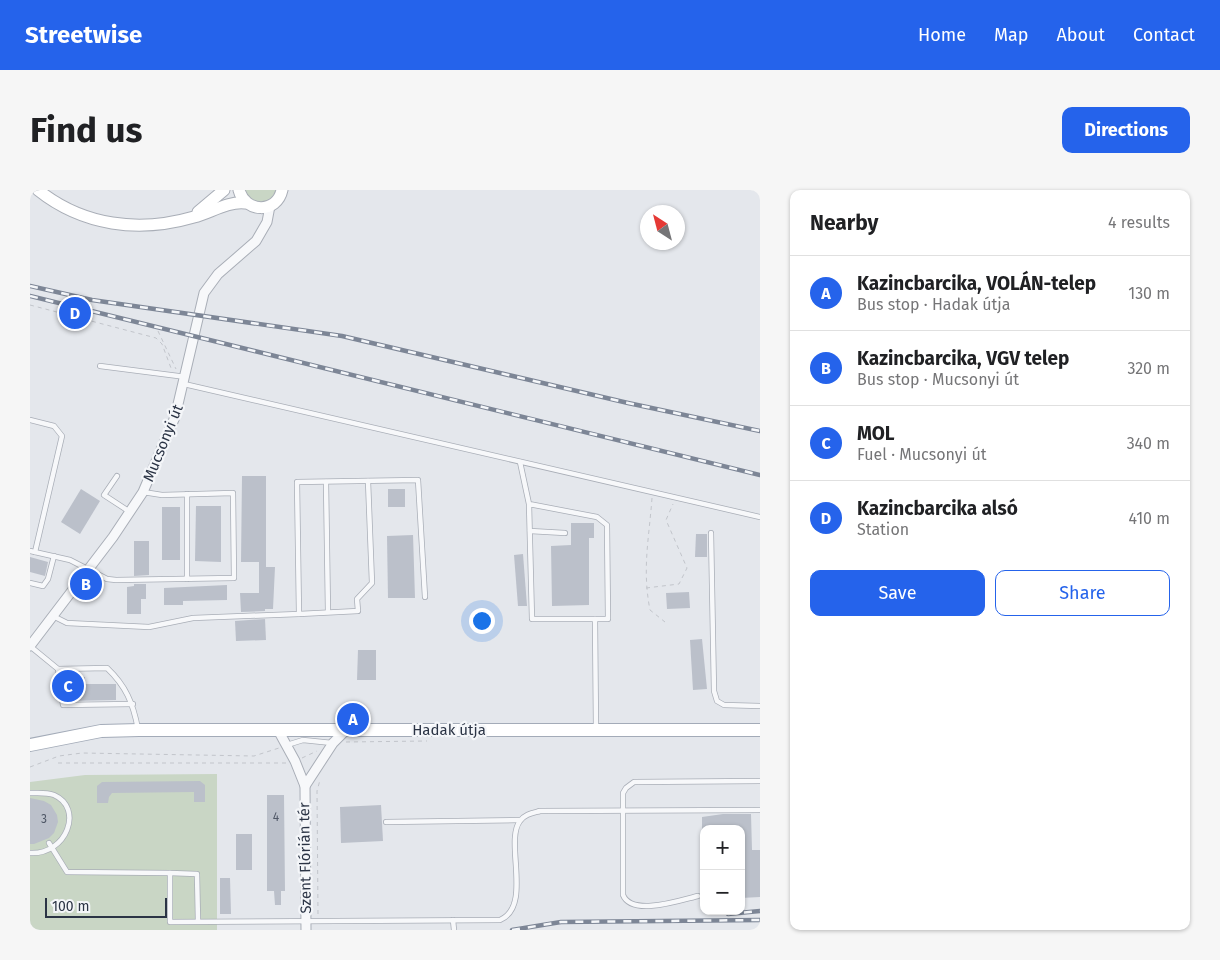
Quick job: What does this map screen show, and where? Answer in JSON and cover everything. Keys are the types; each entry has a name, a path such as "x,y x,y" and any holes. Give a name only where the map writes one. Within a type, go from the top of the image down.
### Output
{"main road":[{"path":"38,190 75,214 104,223 150,226 166,225 224,207 245,203 256,208 270,206 278,200 282,190"},
{"path":"185,220 203,209 224,190"},
{"path":"224,207 233,199 238,190"},
{"path":"238,190 245,203"},
{"name":"Hadak útja","path":"60,740 101,731 139,730 760,730"},
{"path":"30,745 60,740"},
{"path":"30,754 60,740"}],"street":[{"name":"Mucsonyi út","path":"30,646 131,512 143,492 169,434 204,293 218,274 256,241 264,228 270,206"},
{"path":"256,208 261,215 264,228"},
{"name":"Szent Flórián tér","path":"278,730 295,761 305,786 306,926"},
{"name":"Szent Flórián tér","path":"305,786 333,743 346,730"}],"lane":[{"path":"100,366 174,375 183,379 520,462 760,518"},
{"path":"30,420 54,426 62,436 33,551 70,560 116,580 234,578 233,494 162,495 143,492"},
{"path":"520,462 529,504 532,619 608,619 607,525 597,517 529,504"},
{"path":"117,476 104,495 131,512"},
{"path":"299,614 297,482 418,480 425,597"},
{"path":"54,616 68,623 149,627 193,618 358,611 357,599 372,582 368,481"},
{"path":"326,482 328,612"},
{"path":"186,494 187,579"},
{"path":"530,531 565,533"},
{"path":"711,533 714,691 716,701 724,705 760,706"},
{"path":"30,582 43,586 48,579 54,556"},
{"path":"596,619 596,730"},
{"path":"30,646 58,669 106,668 122,684 133,704 139,730"},
{"path":"58,669 63,705 133,704"},
{"path":"287,745 302,740 333,743"},
{"path":"698,896 660,905 633,905 626,900 623,894 624,790 634,782 760,782"},
{"path":"30,793 56,796 67,810 69,817 66,834 53,849 44,853 30,853"},
{"path":"170,873 170,922 198,921 306,926 318,921 500,920 509,914 514,906 516,896 516,828 520,820 531,813 540,811 760,810"},
{"path":"386,822 520,820"},
{"path":"49,843 67,872 197,874 198,921"},
{"path":"453,920 454,930"}],"path":[{"path":"30,305 156,338 165,350 174,375"},
{"path":"158,332 183,379"},
{"path":"653,492 644,562 645,588 650,610 664,622"},
{"path":"645,588 679,584 687,568 666,520 675,498"},
{"path":"30,767 59,756 82,753 254,756 287,745"},
{"path":"58,762 268,764 295,761 318,750"},
{"path":"318,921 317,791 321,777"}],"green space":[{"path":"240,190 280,190 280,193 260,207"},
{"path":"217,774 217,930 30,930 30,782 85,775"}],"building":[{"path":"242,476 266,476 266,567 275,567 273,609 265,609 265,611 241,612 240,593 259,593 259,562 241,562"},
{"path":"81,489 100,501 80,534 61,522"},
{"path":"388,489 405,489 405,507 388,507"},
{"path":"196,506 221,506 221,562 195,561"},
{"path":"162,507 180,507 180,560 162,560"},
{"path":"571,523 594,523 594,538 589,538 589,605 552,606 551,546 571,545"},
{"path":"696,534 707,534 707,557 695,557"},
{"path":"413,535 415,598 388,598 387,536"},
{"path":"134,541 149,541 149,575 134,576"},
{"path":"523,554 527,606 518,606 514,555"},
{"path":"30,557 48,562 45,576 30,572"},
{"path":"134,584 146,584 146,599 141,599 141,614 127,614 127,587 134,586"},
{"path":"227,585 227,600 183,601 183,605 164,605 164,588"},
{"path":"689,592 690,608 667,609 666,593"},
{"path":"265,619 266,640 236,641 235,621"},
{"path":"702,639 707,689 693,690 690,640"},
{"path":"358,650 376,650 376,680 357,680"},
{"path":"85,677 85,684 116,684 116,700 68,701 67,678"},
{"path":"200,781 205,785 205,802 194,802 194,792 112,793 108,803 97,803 97,786 102,782"},
{"path":"267,795 284,795 285,891 281,891 281,905 275,905 274,891 267,891"},
{"path":"30,798 44,801 51,805 57,815 58,822 54,833 49,838 34,844 30,844"},
{"path":"381,805 383,841 341,843 340,807"},
{"path":"723,814 751,814 752,850 760,850 760,897 745,898 745,825 702,825 702,817"},
{"path":"236,834 252,834 252,870 236,870"},
{"path":"220,878 230,878 231,914 220,914"}],"railway":[{"path":"30,286 92,300 342,336 628,403 760,431"},
{"path":"30,296 760,475"},
{"path":"745,912 760,911"},
{"path":"512,930 561,922 760,920"}],"place":[{"name":"Kazincbarcika alsó","path":"75,313"},
{"name":"Kazincbarcika, VGV telep","path":"86,584"},
{"name":"MOL","path":"68,686"},
{"name":"Kazincbarcika, VOLÁN-telep","path":"353,719"}]}
